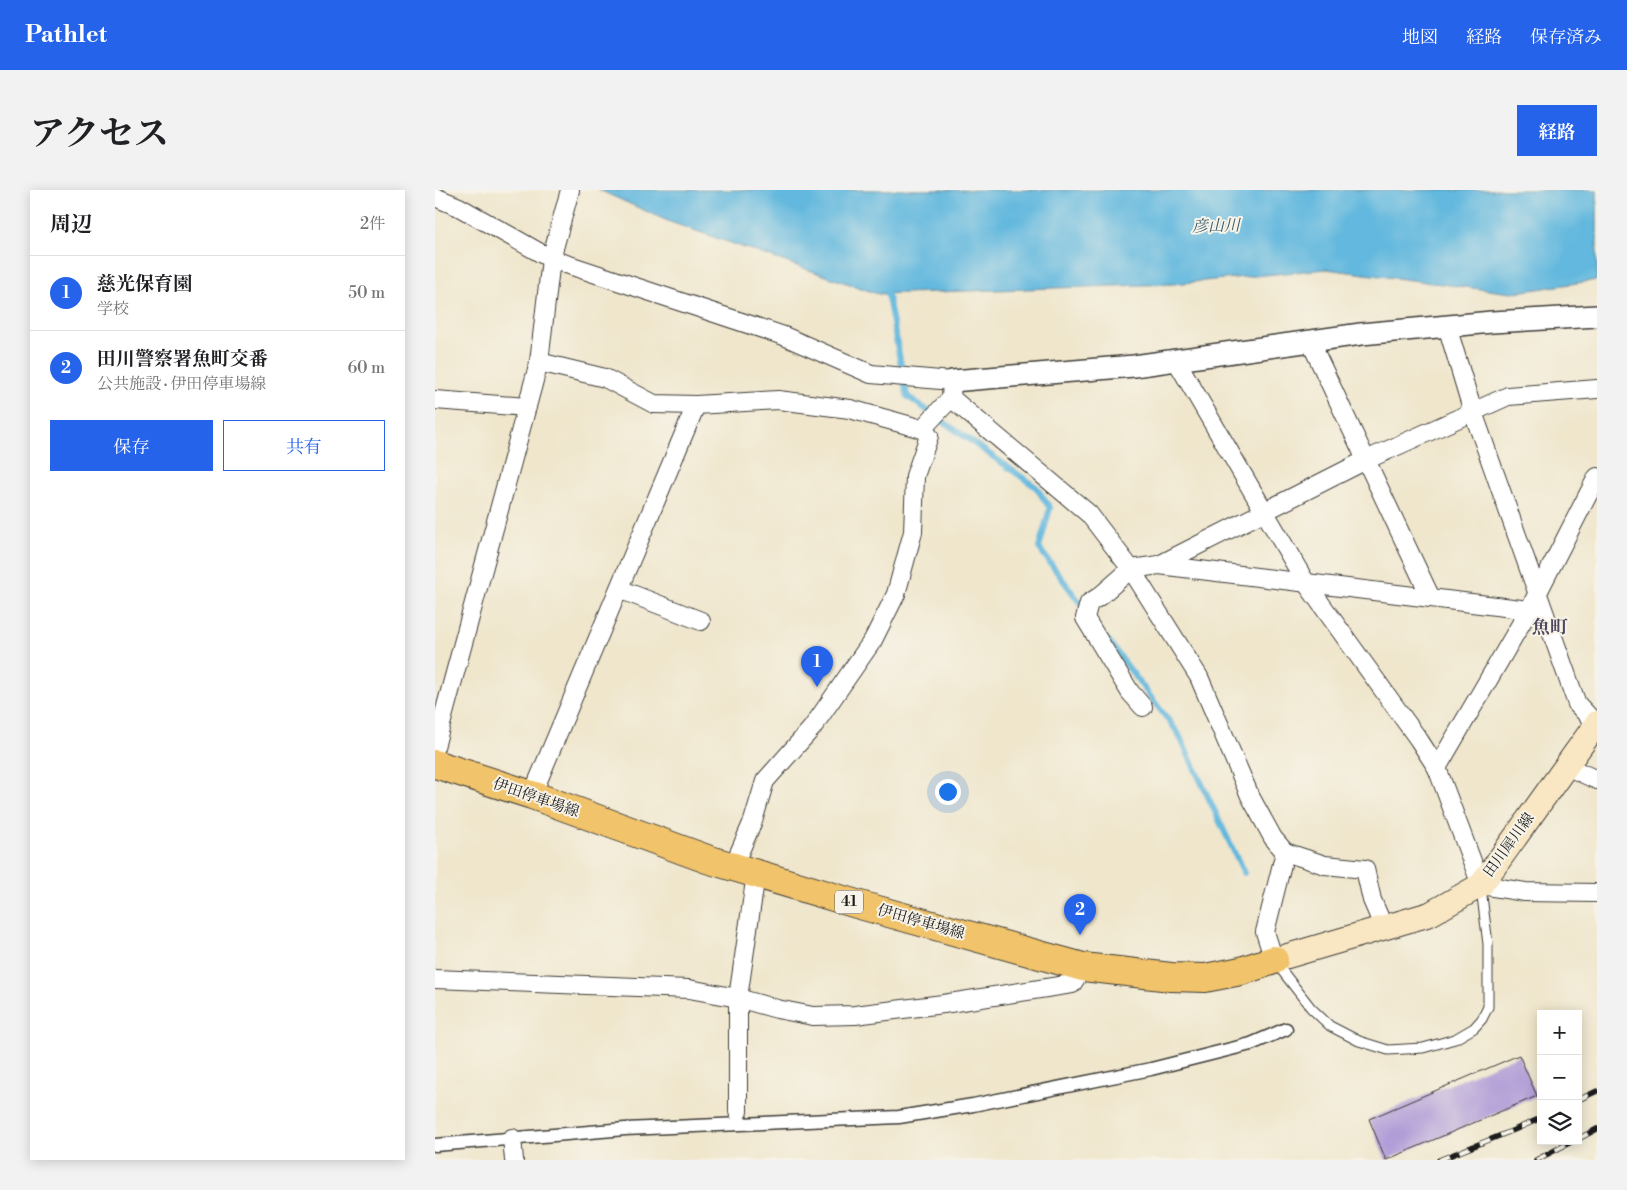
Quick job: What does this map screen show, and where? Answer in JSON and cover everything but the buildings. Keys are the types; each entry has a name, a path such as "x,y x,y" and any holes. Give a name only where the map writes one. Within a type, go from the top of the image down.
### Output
{"main road":[{"name":"田川犀川線","path":"1274,960 1430,914 1481,885 1597,724"},
{"name":"伊田停車場線","path":"435,764 532,795 698,856 860,905 1083,967 1171,977 1205,978 1241,971 1274,960"}],"street":[{"path":"435,747 539,362 553,252 570,190"},
{"path":"435,197 553,252 784,336 871,374 949,395 1134,366 1361,334 1597,316"},
{"path":"1447,326 1473,412 1577,704 1597,724"},
{"path":"1310,341 1431,598"},
{"path":"1176,360 1306,583 1437,768 1481,885 1525,892 1597,893"},
{"path":"539,362 605,378 654,404 696,405 778,400 850,410 924,428 929,436 915,476 913,532 896,594 873,640 811,728 765,781 753,821 744,870 738,998 738,1112"},
{"path":"1159,565 1366,460 1508,396 1597,389"},
{"path":"924,428 949,395"},
{"path":"949,395 1089,514 1131,569 1199,678 1250,796 1273,838 1285,852 1325,865 1365,869 1372,900 1384,928"},
{"path":"435,400 527,407"},
{"path":"532,795 696,405"},
{"path":"1437,768 1529,610 1597,477"},
{"path":"1143,707 1130,692 1085,618 1089,603 1131,569 1159,565 1529,610"},
{"path":"619,589 701,621"},
{"path":"1566,766 1597,780"},
{"path":"1274,960 1265,932 1285,852"},
{"path":"435,979 689,989 738,998 777,1009 813,1016 855,1015 943,1004 1072,984 1083,967"},
{"path":"435,1145 625,1129 899,1117 973,1105 1151,1069 1251,1044 1286,1030"},
{"path":"512,1138 514,1160"}],"lane":[{"path":"1274,960 1311,1008 1330,1026 1359,1041 1388,1050 1423,1048 1455,1038 1474,1028 1482,1019 1487,1007 1488,944 1481,885"}],"water":[{"name":"彦山川","path":"599,190 1597,190 1597,280 1511,293 1326,269 1173,284 878,294 670,222"}],"waterway":[{"path":"886,287 907,396 1036,487 1050,508 1039,548 1084,608"},
{"path":"1106,638 1178,733 1244,873"}],"railway":[{"path":"1582,1098 1597,1091"},
{"path":"1439,1160 1537,1120"},
{"path":"1582,1137 1597,1129"},
{"path":"1536,1160 1565,1145"}],"place":[{"name":"慈光保育園","path":"817,687"},
{"name":"田川警察署魚町交番","path":"1080,935"}],"district":[{"name":"魚町","path":"1550,627"}]}
